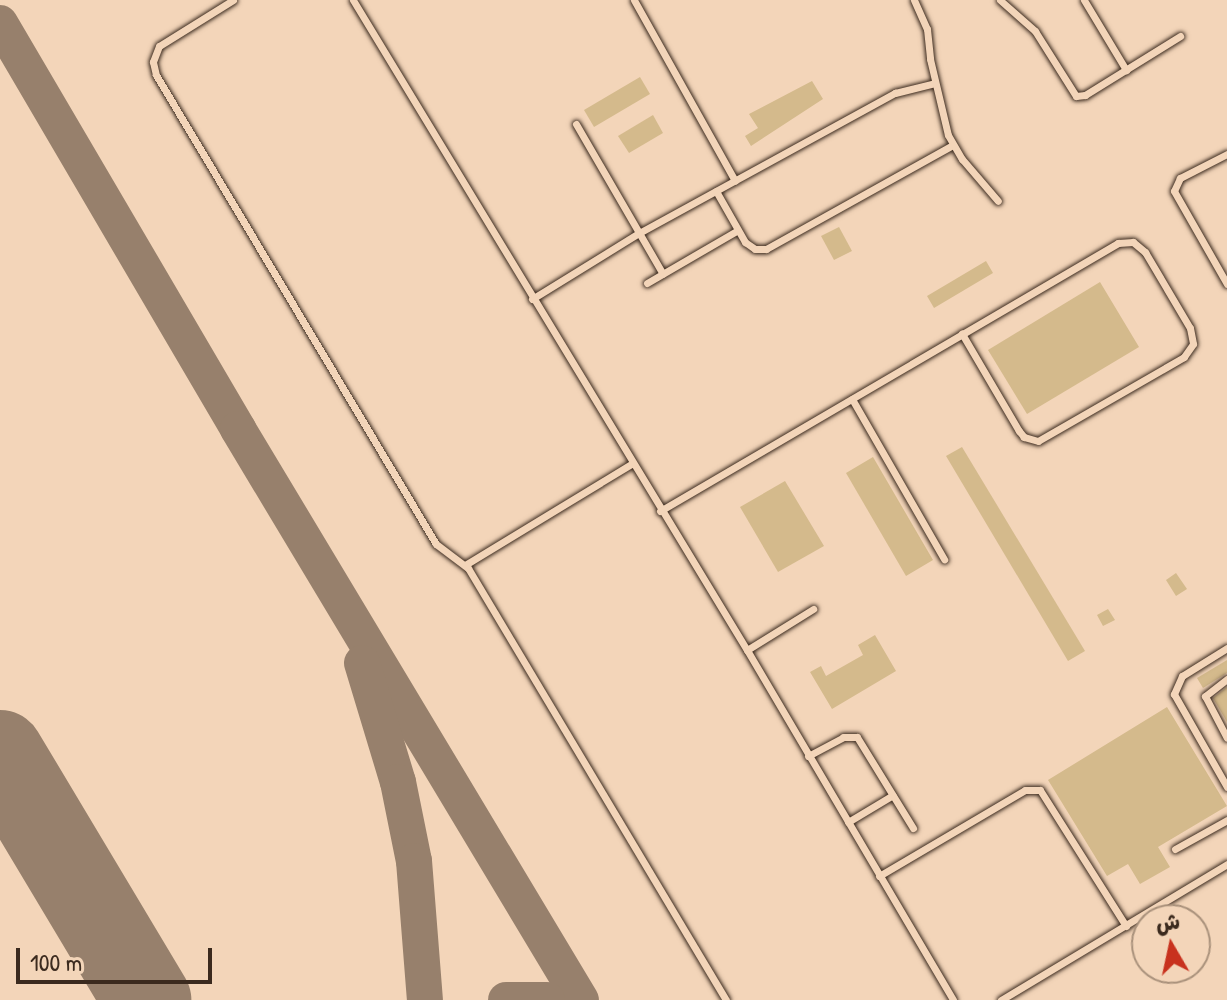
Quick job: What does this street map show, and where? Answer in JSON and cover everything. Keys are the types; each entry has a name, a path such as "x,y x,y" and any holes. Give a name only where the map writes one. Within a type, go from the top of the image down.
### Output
{"lane":[{"path":"233,0 159,46 154,69 436,544 447,555 465,565 726,1000"},
{"path":"353,0 631,464 747,650 953,1000"},
{"path":"634,0 735,181"},
{"path":"914,0 927,29 935,83 953,145 998,201"},
{"path":"1000,0 1035,31 1073,94 1085,95 1180,36"},
{"path":"1084,0 1126,70"},
{"path":"532,299 639,233 895,93 935,83"},
{"path":"576,124 663,274"},
{"path":"716,191 749,246 766,249 953,145"},
{"path":"1227,154 1180,178 1174,191 1227,284"},
{"path":"647,283 738,230"},
{"path":"660,511 962,334 1125,241 1133,242 1145,252 1190,328 1193,344 1184,357 1038,441 1024,437 1019,431 962,334"},
{"path":"852,399 944,559"},
{"path":"465,565 631,464"},
{"path":"747,650 813,609"},
{"path":"1227,648 1182,676 1174,694 1227,787"},
{"path":"1227,679 1205,696 1227,738"},
{"path":"808,756 843,737 854,736 913,828"},
{"path":"879,876 1032,789 1045,795 1126,926"},
{"path":"848,822 893,795"},
{"path":"1175,849 1227,820"},
{"path":"1001,1000 1227,864"}],"building":[{"path":"640,77 650,94 594,127 584,110"},
{"path":"812,81 823,99 751,146 745,136 758,128 749,114"},
{"path":"653,115 663,133 629,153 618,136"},
{"path":"839,227 852,251 834,260 821,236"},
{"path":"986,261 993,273 934,308 927,296"},
{"path":"1100,282 1139,347 1027,414 988,350"},
{"path":"962,447 1085,651 1068,661 946,456"},
{"path":"873,457 933,560 906,576 846,473"},
{"path":"785,481 824,546 778,572 740,507"},
{"path":"1176,573 1187,589 1176,596 1166,580"},
{"path":"1108,609 1115,620 1103,626 1097,615"},
{"path":"875,635 896,671 832,709 810,672 821,666 826,676 863,655 858,645"},
{"path":"1227,660 1227,673 1203,688 1197,678"},
{"path":"1227,687 1227,722 1213,698"},
{"path":"1167,707 1227,806 1158,847 1170,867 1140,884 1128,864 1107,876 1048,780"}],"taxiway":[{"path":"0,23 238,429 581,1000"},
{"path":"362,663 398,782 414,861 425,1000"},
{"path":"506,1000 547,1000"}],"runway":[{"path":"0,754 147,1000"}]}
